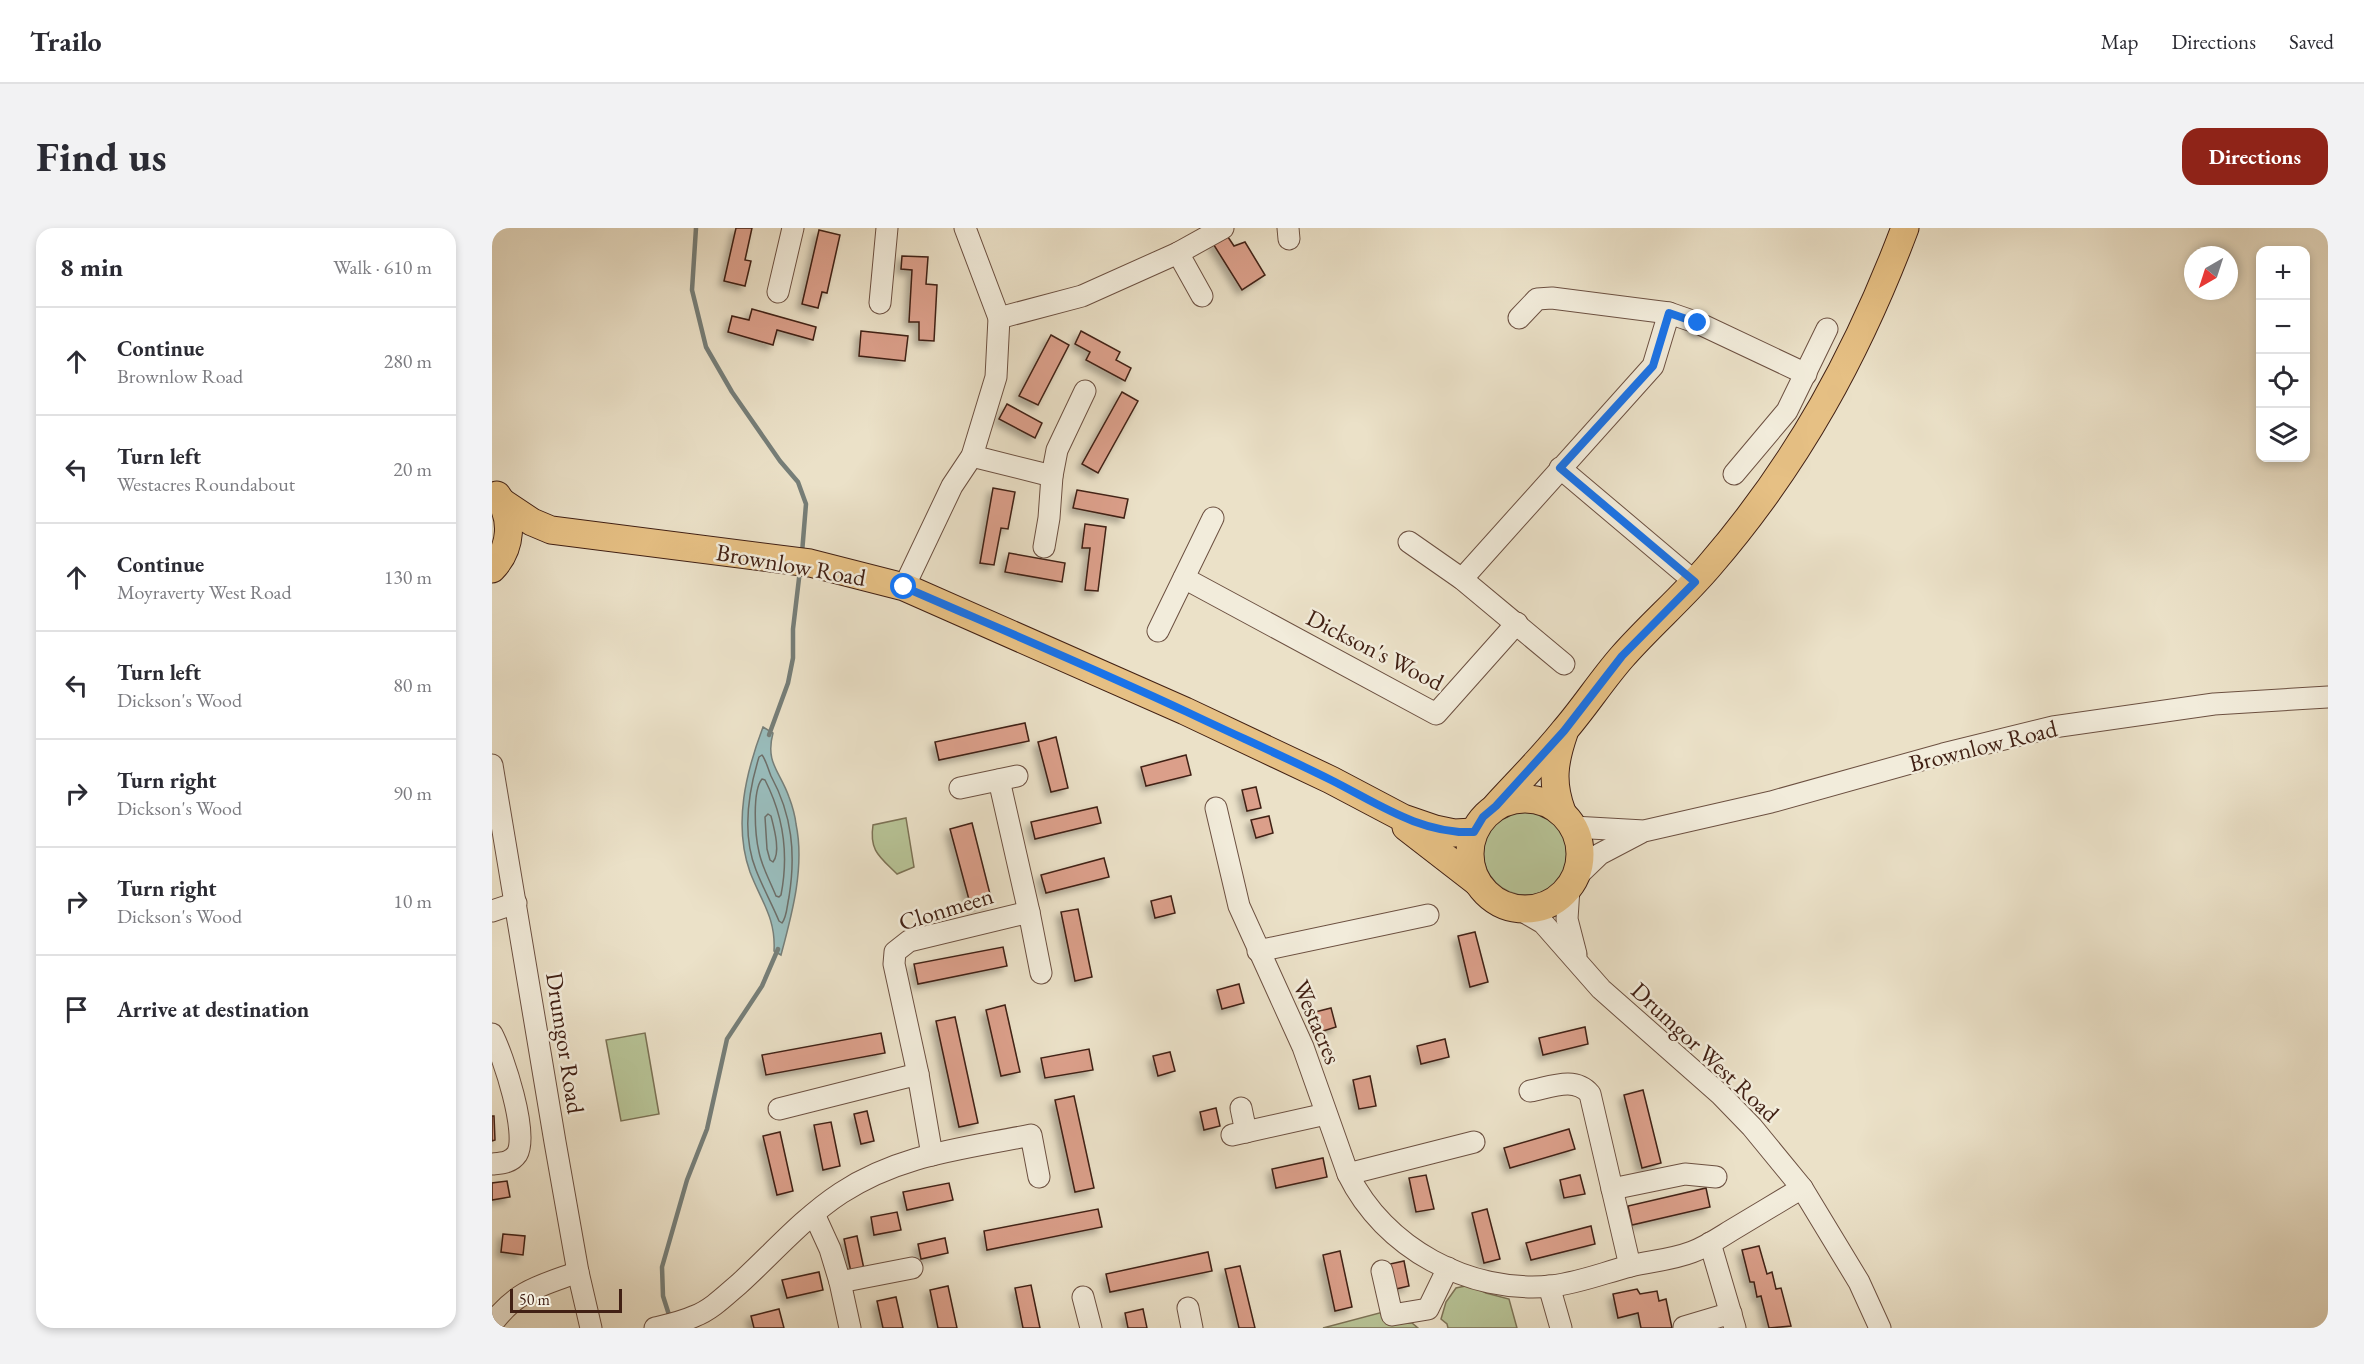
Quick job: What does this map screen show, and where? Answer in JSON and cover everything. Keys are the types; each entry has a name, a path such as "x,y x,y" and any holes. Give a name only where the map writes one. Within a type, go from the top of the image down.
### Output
{"main road":[{"path":"1564,731 1558,750 1554,778 1555,793 1578,839 1579,866 1572,883 1559,897 1547,905 1533,909 1519,909 1502,904 1488,895 1477,882 1470,866 1469,848 1474,832 1483,817 1496,806 1564,731 1622,656 1695,582 1738,531 1813,426 1855,348 1883,287 1905,228"},
{"path":"497,496 507,515 509,530 507,544 497,563"},
{"name":"Brownlow Road","path":"497,496 532,522 551,530 810,563 904,587 1128,685 1331,780 1403,818 1454,833 1474,832"},
{"name":"Brownlow Road","path":"497,563 520,541 551,530"},
{"path":"1496,806 1512,799 1530,798 1547,803 1568,819"},
{"name":"Brownlow Road","path":"1380,806 1477,882"}],"street":[{"path":"778,291 793,228"},
{"path":"880,303 887,228"},
{"path":"904,587 952,486 972,456 996,377 999,318 965,228"},
{"path":"999,318 1082,296 1178,253 1223,228"},
{"path":"1178,253 1202,296"},
{"path":"1518,318 1538,299 1552,298 1669,313 1698,323 1806,374"},
{"path":"1462,579 1653,366 1669,313"},
{"path":"1734,474 1787,411 1827,329"},
{"path":"1044,548 1057,450 1085,391"},
{"path":"972,456 1052,476"},
{"path":"1560,468 1695,582"},
{"path":"1158,631 1213,518"},
{"path":"1409,542 1462,579 1563,664"},
{"name":"Dickson's Wood","path":"1184,578 1436,714 1517,623"},
{"name":"Brownlow Road","path":"1572,883 1600,854 1644,831 1771,802 1943,754 2054,727 2214,704 2328,698"},
{"name":"Drumgor Road","path":"492,765 578,1272 591,1328"},
{"name":"Clonmeen","path":"960,788 1008,778 1041,974"},
{"name":"Westacres","path":"1216,808 1239,906 1303,1047 1348,1174 1353,1185 1382,1225 1414,1250 1448,1268 1483,1281 1505,1286 1549,1286 1589,1280 1630,1266 1665,1261 1694,1251 1802,1188"},
{"name":"Brownlow Road","path":"1568,819 1644,831"},
{"name":"Drumgor West Road","path":"1572,883 1567,919 1573,950 1585,970"},
{"path":"492,910 516,903"},
{"name":"Drumgor West Road","path":"1519,909 1543,923 1600,989 1721,1095 1752,1127 1802,1188 1858,1282 1880,1328"},
{"name":"Clonmeen","path":"932,1155 918,1074 894,964 895,952 909,942 964,926 1029,912"},
{"name":"Westacres","path":"1258,951 1428,915"},
{"path":"492,1034 506,1064 514,1097 520,1144 518,1153 512,1159 505,1163 492,1164"},
{"path":"779,1108 918,1074"},
{"path":"1530,1091 1575,1083 1584,1087 1590,1094 1630,1266"},
{"path":"1241,1108 1239,1134 1326,1114"},
{"path":"657,1327 695,1316 730,1292 813,1214 871,1175 907,1160 1031,1135 1039,1177"},
{"path":"1348,1174 1474,1142"},
{"path":"1612,1190 1685,1174 1716,1177"},
{"path":"813,1214 830,1249 850,1328"},
{"path":"1684,1327 1733,1321 1710,1243"},
{"path":"840,1282 912,1268"},
{"path":"1382,1271 1392,1315 1428,1309 1448,1268"},
{"path":"492,1324 505,1306 523,1292 578,1272"},
{"path":"1549,1286 1562,1328"},
{"path":"1083,1297 1091,1328"}],"green space":[{"path":"1526,809 1543,812 1557,821 1566,835 1569,852 1566,869 1557,883 1543,892 1526,895 1509,892 1495,883 1486,869 1483,852 1486,835 1495,821 1509,812"},
{"path":"906,818 914,867 897,874 881,858 874,847 873,825"},
{"path":"645,1033 659,1114 621,1121 606,1040"},
{"path":"1470,1285 1486,1293 1509,1299 1517,1328 1448,1328 1441,1319 1446,1302 1456,1288"},
{"path":"1383,1312 1391,1323 1412,1323 1418,1328 1323,1328"}],"water":[{"path":"763,727 773,733 772,760 791,803 798,840 796,890 781,955 774,951 773,929 750,872 742,835 747,780"}],"building":[{"path":"736,228 752,228 745,260 751,261 745,286 724,281"},
{"path":"819,230 840,235 827,293 822,292 818,308 802,304"},
{"path":"1226,234 1234,246 1245,242 1265,275 1242,290 1212,242"},
{"path":"902,256 928,257 926,284 937,285 934,341 919,340 919,322 909,322 912,270 901,269"},
{"path":"752,309 816,327 813,340 777,330 773,345 728,332 732,316 749,320"},
{"path":"861,331 908,336 905,361 859,356"},
{"path":"1081,331 1120,352 1116,360 1131,368 1125,381 1086,360 1090,352 1075,344"},
{"path":"1051,335 1069,345 1038,405 1019,396"},
{"path":"1122,392 1138,401 1098,473 1082,464"},
{"path":"1007,404 1042,423 1035,438 999,419"},
{"path":"993,488 1015,492 1008,529 1001,528 994,565 980,563"},
{"path":"1077,490 1128,499 1124,518 1073,508"},
{"path":"1085,524 1106,527 1098,591 1085,590 1090,548 1082,548"},
{"path":"1009,553 1065,563 1062,582 1005,572"},
{"path":"1025,723 1029,741 939,760 935,742"},
{"path":"1056,737 1068,788 1051,792 1038,742"},
{"path":"1186,755 1191,775 1146,786 1141,767"},
{"path":"1256,787 1261,808 1247,811 1242,790"},
{"path":"1097,807 1101,823 1035,839 1031,822"},
{"path":"1269,816 1273,833 1256,838 1251,820"},
{"path":"972,823 992,902 971,907 950,829"},
{"path":"1104,858 1109,877 1046,893 1041,875"},
{"path":"1171,896 1175,913 1155,918 1151,901"},
{"path":"1078,909 1092,977 1075,981 1061,912"},
{"path":"1475,932 1488,982 1470,987 1458,936"},
{"path":"1003,947 1007,966 918,984 914,964"},
{"path":"1239,984 1244,1003 1222,1009 1217,990"},
{"path":"1005,1005 1020,1072 1001,1076 986,1010"},
{"path":"1331,1008 1336,1027 1320,1032 1315,1012"},
{"path":"955,1017 978,1123 959,1127 936,1021"},
{"path":"1585,1027 1588,1044 1543,1055 1539,1038"},
{"path":"881,1033 885,1053 766,1075 762,1055"},
{"path":"1445,1039 1449,1057 1421,1064 1417,1046"},
{"path":"1089,1049 1093,1070 1045,1078 1041,1058"},
{"path":"1170,1052 1175,1071 1158,1076 1153,1056"},
{"path":"1370,1076 1376,1106 1359,1109 1353,1080"},
{"path":"1643,1090 1661,1163 1642,1168 1624,1095"},
{"path":"1074,1096 1094,1188 1075,1192 1055,1100"},
{"path":"1216,1108 1220,1126 1204,1130 1200,1112"},
{"path":"867,1111 874,1141 861,1144 854,1114"},
{"path":"492,1116 494,1116 495,1140 492,1141"},
{"path":"831,1122 840,1166 823,1170 814,1125"},
{"path":"1569,1129 1575,1149 1510,1168 1504,1148"},
{"path":"780,1132 793,1191 777,1195 763,1136"},
{"path":"1323,1158 1327,1177 1276,1188 1272,1169"},
{"path":"1426,1175 1434,1209 1416,1212 1409,1178"},
{"path":"1580,1175 1585,1194 1564,1198 1560,1180"},
{"path":"507,1181 510,1197 492,1200 492,1183"},
{"path":"949,1183 953,1200 907,1210 903,1192"},
{"path":"1706,1188 1710,1207 1632,1225 1628,1206"},
{"path":"1098,1209 1102,1227 987,1250 984,1231"},
{"path":"1487,1209 1500,1259 1484,1263 1472,1213"},
{"path":"897,1212 901,1230 874,1235 871,1217"},
{"path":"1591,1226 1595,1244 1531,1260 1526,1243"},
{"path":"503,1234 525,1236 523,1255 501,1252"},
{"path":"857,1236 864,1269 851,1272 844,1239"},
{"path":"945,1238 948,1253 921,1259 918,1244"},
{"path":"1759,1246 1767,1274 1772,1272 1776,1289 1781,1288 1791,1326 1769,1328 1761,1296 1757,1297 1754,1282 1750,1282 1742,1250"},
{"path":"1340,1251 1352,1307 1335,1311 1323,1255"},
{"path":"1208,1252 1212,1271 1110,1292 1106,1274"},
{"path":"1404,1261 1409,1286 1396,1289 1390,1264"},
{"path":"1240,1266 1255,1328 1239,1328 1225,1269"},
{"path":"819,1272 823,1290 787,1298 782,1280"},
{"path":"1031,1285 1040,1328 1023,1328 1015,1288"},
{"path":"948,1286 957,1328 938,1328 930,1290"},
{"path":"1637,1289 1640,1294 1657,1291 1659,1301 1666,1299 1672,1328 1641,1328 1638,1313 1618,1318 1613,1294"},
{"path":"896,1297 903,1328 883,1328 877,1301"},
{"path":"779,1309 784,1328 754,1328 751,1316"},
{"path":"1143,1309 1147,1328 1128,1328 1125,1313"}],"waterway":[{"path":"696,228 692,290 706,347 732,392 780,461 798,482 806,504 802,553"},
{"path":"769,735 788,683 793,658 793,629 800,570"},
{"path":"670,1318 663,1296 662,1267 687,1180 707,1129 727,1039 762,986 778,949"}],"route":[{"path":"904,587 1185,711 1331,780 1403,818 1454,833 1474,832 1483,817 1496,806 1564,731 1622,656 1695,582 1560,468 1653,366 1669,313 1698,323"}]}
